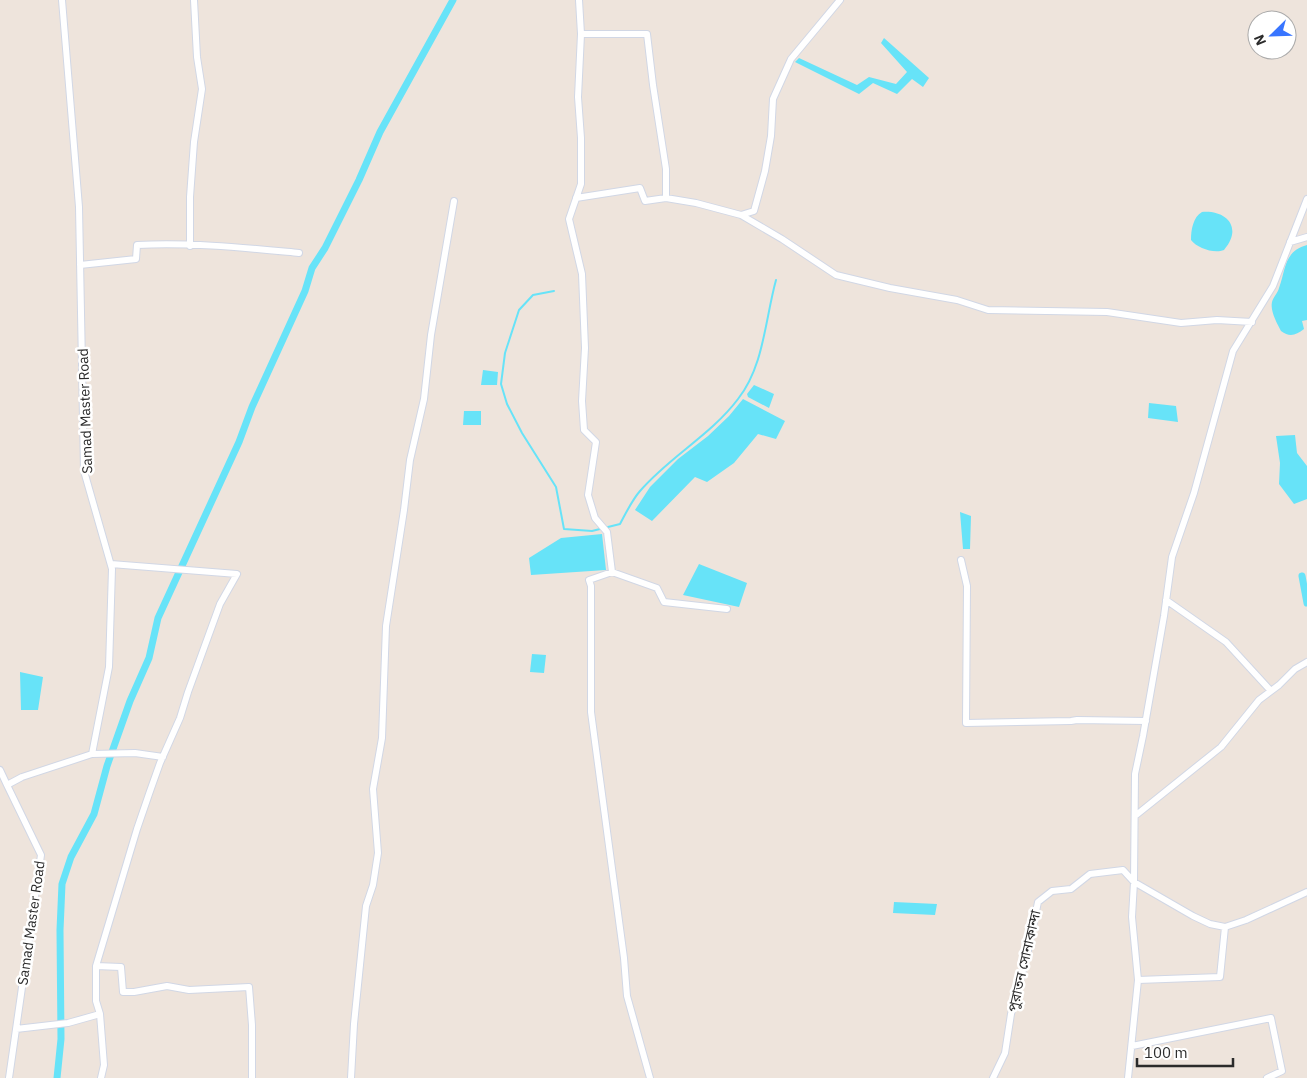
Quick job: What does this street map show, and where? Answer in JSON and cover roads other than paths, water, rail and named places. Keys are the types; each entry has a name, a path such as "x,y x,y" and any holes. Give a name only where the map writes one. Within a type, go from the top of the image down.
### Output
{"street":[{"name":"Samad Master Road","path":"62,0 73,119 78,207 84,471 112,569 109,667 95,754"},
{"path":"190,246 190,197 194,142 202,89 197,57 194,0"},
{"path":"579,0 582,34 578,97 581,138 581,184 569,219 582,274 586,348 582,401 584,430 596,442 588,495 595,518 607,532 612,572"},
{"path":"741,215 754,211 772,136 773,99 791,59 840,0"},
{"path":"582,34 647,34 666,169 666,198"},
{"path":"576,198 640,188 645,201 666,198 696,203 741,215 782,239 836,275 890,288 956,300 988,310 1107,312 1181,323 1217,320 1252,322"},
{"path":"1128,1078 1138,980 1132,917 1135,816 1134,774 1146,721 1172,557 1194,493 1233,351 1273,286 1307,199"},
{"path":"352,1078 354,1024 366,906 373,884 378,853 373,789 382,738 386,626 410,460 424,398 431,334 454,201"},
{"path":"1290,242 1307,237"},
{"path":"80,265 136,260 137,245 190,246 299,253"},
{"path":"961,560 967,586 966,723 1078,720 1146,721"},
{"path":"100,1078 104,1064 100,1014 96,1001 96,966 137,829 163,757 180,718 220,604 237,574 110,564"},
{"path":"650,1078 627,996 624,958 591,712 592,586 589,580 612,572 657,588 664,602 727,609"},
{"path":"1166,600 1226,642 1271,691"},
{"path":"1135,816 1221,747 1259,700 1279,686 1294,669 1307,662"},
{"path":"7,785 22,777 95,754 135,753 163,757"},
{"name":"Samad Master Road","path":"0,770 42,855 9,1078"},
{"name":"পুরাতন সোনাকান্দা","path":"993,1078 1005,1053 1011,1014 1027,955 1038,902 1052,890 1071,889 1090,874 1123,870 1134,882 1193,916 1210,924 1225,927"},
{"path":"1138,980 1220,977 1225,927 1246,920 1307,892"},
{"path":"96,966 120,967 123,992 167,986 189,990 249,987 252,1025 252,1078"},
{"path":"16,1029 68,1023 100,1014"},
{"path":"1132,1046 1270,1018 1282,1071 1267,1078"}],"water":[{"path":"884,38 929,78 923,87 912,79 897,94 873,83 859,94 795,62 799,58 857,85 869,77 896,84 907,72 881,43"},
{"path":"1202,212 1219,214 1230,222 1232,234 1230,242 1224,250 1206,250 1197,246 1191,240 1195,220"},
{"path":"1307,245 1307,320 1302,321 1304,329 1290,335 1281,331 1272,309 1272,302 1290,256 1299,248"},
{"path":"483,370 498,372 497,385 481,385"},
{"path":"754,385 774,394 769,408 748,397 747,394"},
{"path":"743,399 785,421 776,439 758,434 734,463 707,482 695,477 652,521 635,510 650,487 678,459 708,436 729,416"},
{"path":"1149,403 1176,406 1178,422 1148,418"},
{"path":"464,411 481,411 481,425 463,425"},
{"path":"1295,435 1297,453 1307,466 1307,499 1294,504 1279,484 1280,463 1276,436"},
{"path":"960,512 971,516 970,549 963,549"},
{"path":"602,534 606,570 531,575 529,558 561,538"},
{"path":"699,564 747,583 739,607 683,595"},
{"path":"532,654 546,655 544,673 530,672"},
{"path":"20,672 43,677 38,710 21,710"},
{"path":"894,902 937,904 935,915 893,913"}],"waterway":[{"path":"57,1078 61,1039 60,930 62,884 71,857 94,814 107,766 130,701 149,658 158,618 239,442 252,407 305,291 312,268 325,248 359,180 380,132 453,0"},
{"path":"554,291 533,295 519,310 505,353 501,384 507,404 522,433 556,487 564,529 592,531 620,524 634,498 651,479 715,424 738,399 747,386 759,357 776,280"},
{"path":"1302,576 1307,603"}]}
